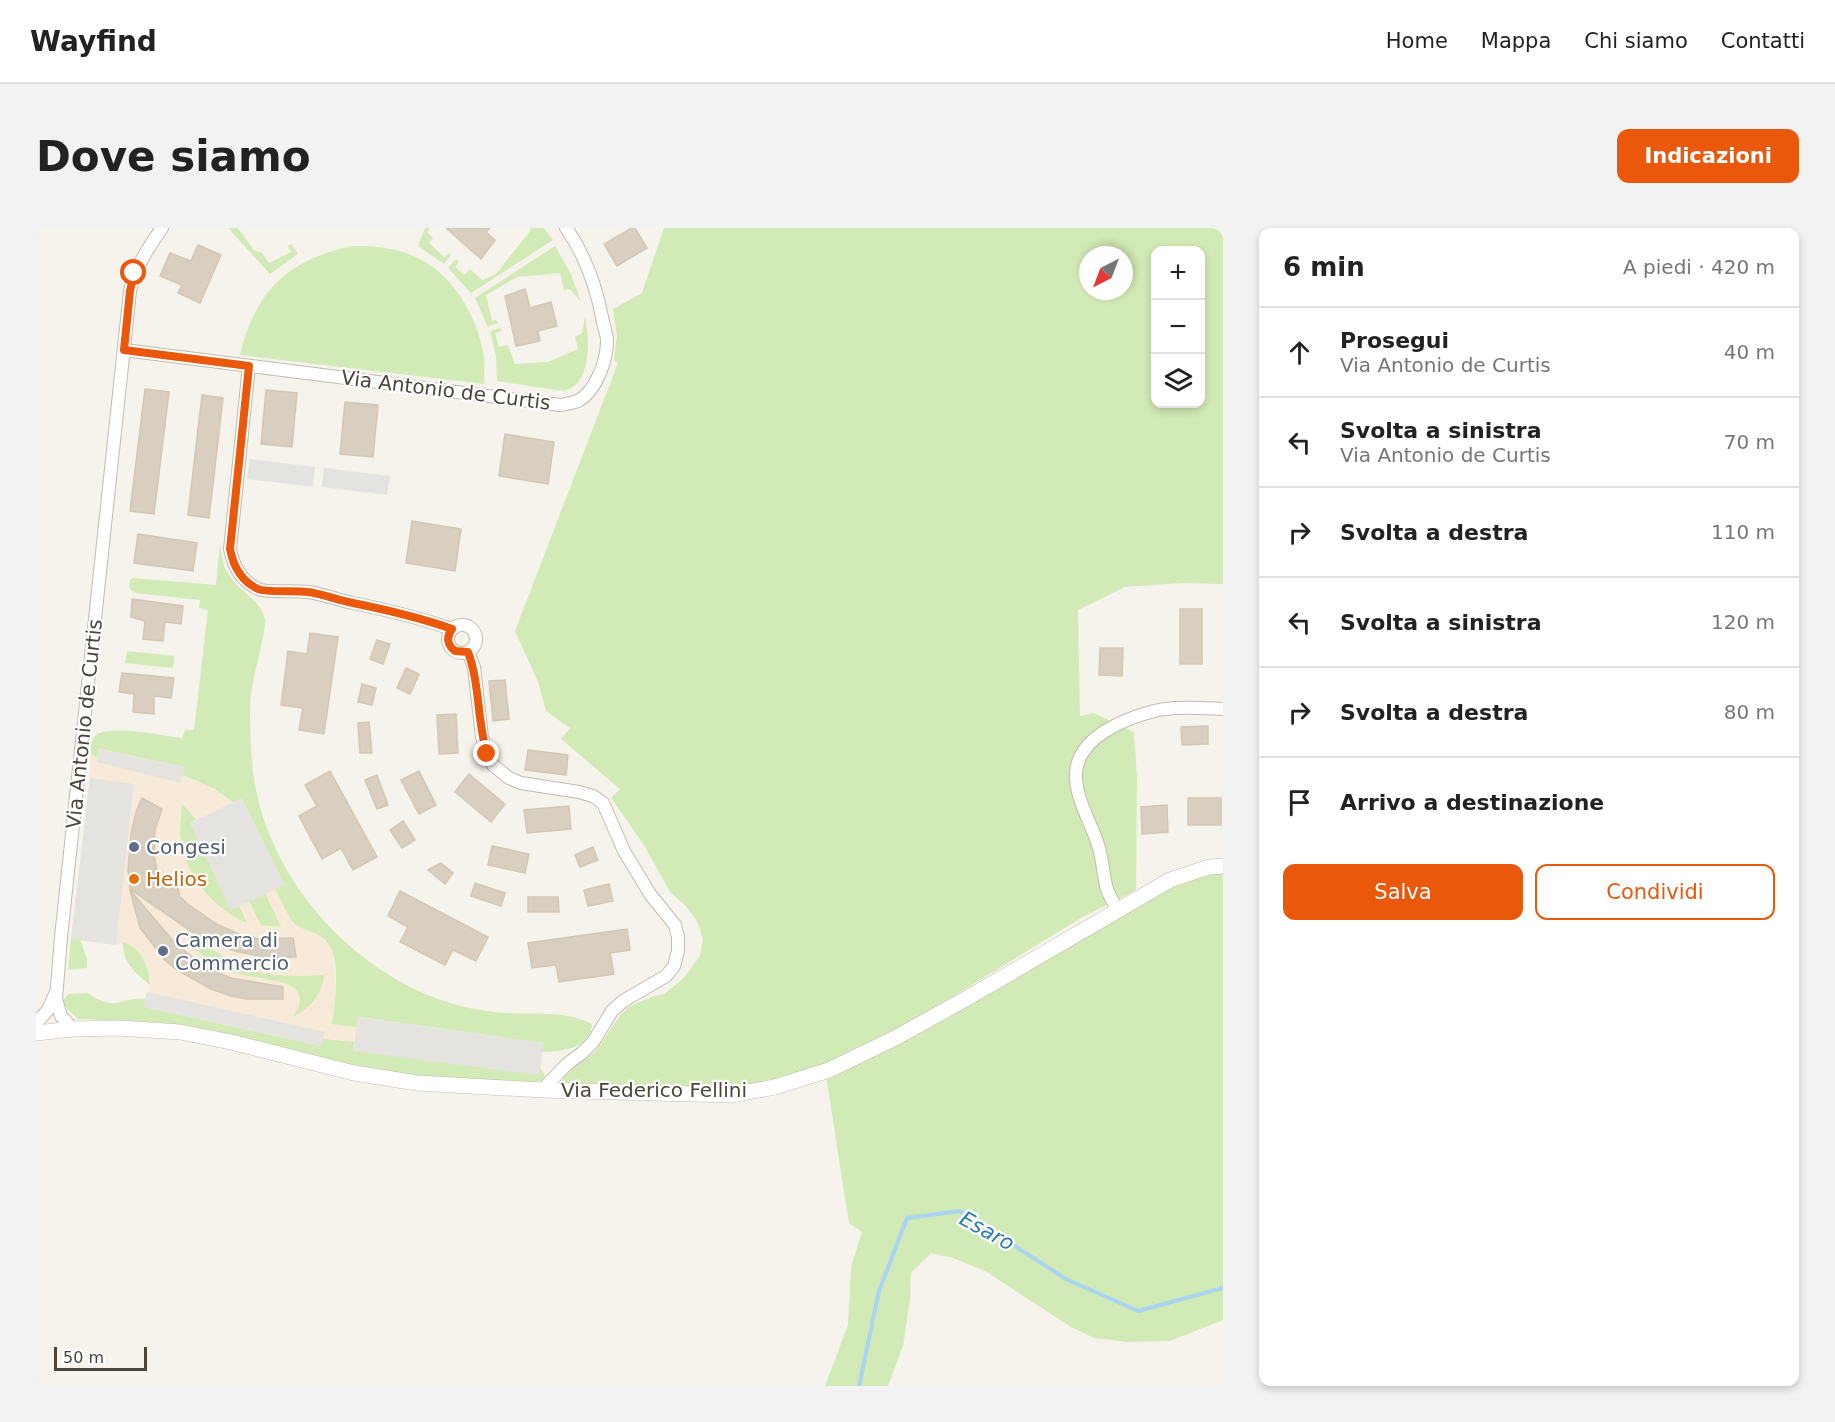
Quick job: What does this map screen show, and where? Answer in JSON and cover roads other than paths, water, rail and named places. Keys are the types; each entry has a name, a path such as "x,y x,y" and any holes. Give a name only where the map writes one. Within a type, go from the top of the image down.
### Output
{"street":[{"name":"Via Antonio de Curtis","path":"57,991 130,291 134,273 144,253 162,228"},
{"name":"Via Antonio de Curtis","path":"124,350 560,405 577,401 589,392 597,379 607,341 599,299 589,270 566,228"},
{"path":"249,366 230,549 233,562 240,574 250,585 260,590 311,592 423,618 452,629"},
{"path":"462,625 473,630 476,642 468,652 455,651 450,645 448,637 452,629 462,625"},
{"path":"468,652 474,667 482,737 493,765 509,778 521,783 579,792 593,796 603,803 624,851 650,894 675,925 678,937 678,951 674,966 666,976 623,1001 612,1011 593,1042 542,1090"},
{"path":"1117,909 1107,888 1100,848 1077,792 1076,771 1082,753 1097,735 1154,711 1182,708 1223,709"},
{"name":"Via Federico Fellini","path":"36,1033 120,1028 180,1032 231,1042 354,1073 417,1083 542,1090 730,1095 775,1087 829,1070 897,1037 969,997 1170,880 1209,867 1223,866"},
{"path":"36,1023 48,1010 57,991"},
{"path":"57,991 61,1016 73,1029"}],"waterway":[{"name":"Esaro","path":"859,1386 879,1291 907,1218 960,1211 1066,1279 1138,1311 1223,1288"}],"place":[{"name":"Congesi","path":"134,847"},
{"name":"Helios","path":"134,879"},
{"name":"Camera di Commercio","path":"163,951"}]}
